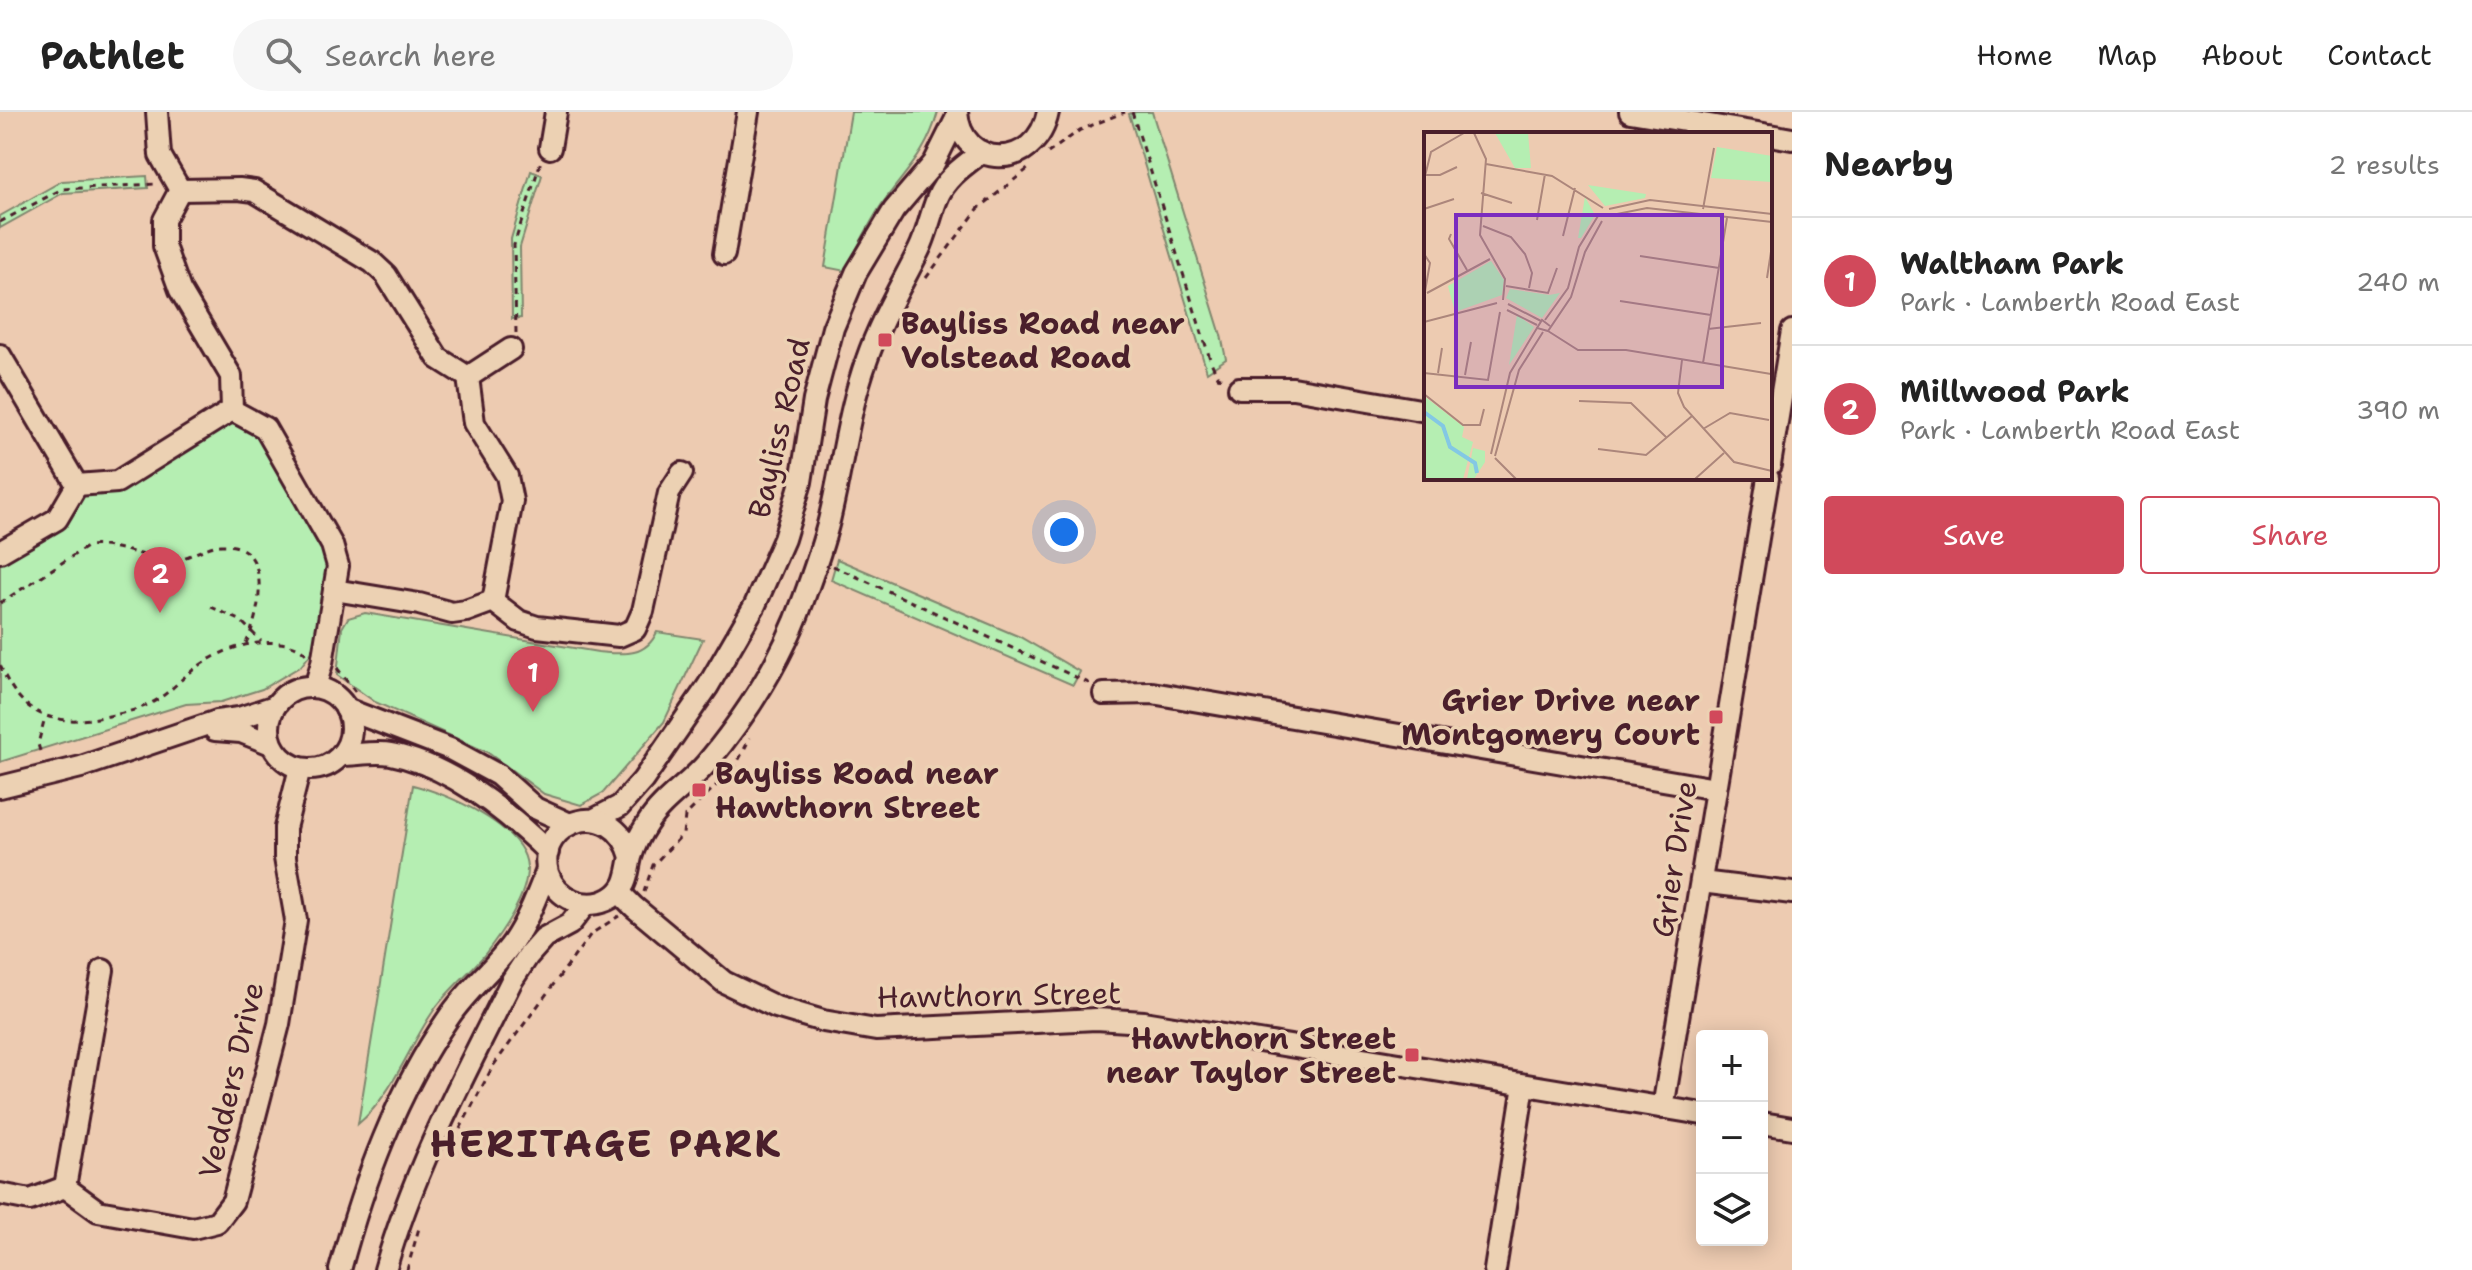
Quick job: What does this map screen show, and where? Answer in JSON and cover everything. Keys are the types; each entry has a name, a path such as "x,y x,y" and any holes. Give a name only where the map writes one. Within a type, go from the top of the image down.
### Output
{"street":[{"path":"157,112 160,155 178,186"},
{"path":"550,148 556,112"},
{"path":"724,254 748,112"},
{"path":"631,857 647,823 704,766 740,719 772,666 803,602 831,516 851,413 867,359 893,298 919,249 937,196 956,171 982,152 1012,156 1026,150 1038,140 1048,112"},
{"path":"1640,113 1755,132"},
{"name":"Bayliss Road","path":"957,114 961,131 982,152"},
{"name":"Bayliss Road","path":"570,824 593,820 620,806 643,780 708,686 755,605 784,539 801,482 814,400 833,328 856,273 894,210 934,163 957,114"},
{"path":"1772,135 1792,139"},
{"path":"178,186 254,191 372,262 386,275 438,358 468,377"},
{"path":"178,186 164,220 164,246 180,290 231,376 232,410"},
{"path":"1772,453 1792,331"},
{"path":"468,377 511,349"},
{"path":"0,355 77,485"},
{"path":"468,377 474,423 507,476 512,501 493,601"},
{"path":"1239,388 1293,388 1424,411"},
{"path":"77,485 117,482 232,410"},
{"path":"232,410 265,428 332,545 338,566 315,687"},
{"path":"493,601 519,621 537,627 619,636 635,629 643,611 669,493 682,473"},
{"name":"Grier Drive","path":"1663,1108 1768,480"},
{"path":"0,552 57,519 77,485"},
{"path":"334,590 419,604 452,613 493,601"},
{"path":"0,787 81,767 217,721 254,714 275,706 292,691 315,687 338,699 346,709 351,733 341,755"},
{"path":"1104,694 1152,693 1716,789"},
{"path":"275,706 268,731 271,744 288,764 300,768 322,767 341,755 390,753 434,769 484,796 518,823 548,861 552,883 561,894 586,904 598,903 619,892 631,870 627,843 619,832 607,823 593,820"},
{"path":"346,709 450,749 498,775 535,808 570,824"},
{"path":"195,728 241,732 271,744"},
{"name":"Vedders Drive","path":"65,1187 98,1211 193,1228 217,1222 233,1201 279,1024 296,920 285,858 285,828 300,768"},
{"path":"340,1270 367,1177 407,1089 449,1016 513,942 530,914 560,831 570,824"},
{"path":"1701,882 1792,893"},
{"name":"Hawthorn Street","path":"619,892 724,982 776,1007 823,1021 876,1030 1096,1019 1144,1022 1696,1113"},
{"path":"385,1270 425,1154 511,982 544,938 570,924 586,904"},
{"path":"0,1194 30,1200 65,1187 103,970"},
{"path":"1495,1270 1524,1085"},
{"path":"1768,1124 1792,1128"}],"path":[{"path":"920,288 936,262 978,209 1080,130 1125,112"},
{"path":"1132,112 1211,362 1218,377 1239,388"},
{"path":"511,349 517,329 514,245 538,167 550,148"},
{"path":"0,222 62,189 178,186"},
{"path":"0,603 88,546 175,560 211,547 233,546 254,557 258,569 252,630 246,643"},
{"path":"833,566 1086,679 1104,694"},
{"path":"211,607 240,620 261,641"},
{"path":"40,751 38,744 45,717"},
{"path":"456,1136 493,1066 591,934 634,907 648,887 653,865 683,834 685,816 735,767 756,727"},
{"path":"407,1270 423,1216"}],"green space":[{"path":"851,112 938,112 928,140 877,212 845,271 825,267"},
{"path":"1152,112 1221,335 1226,359 1207,372 1129,114"},
{"path":"531,171 542,175 520,247 521,318 512,319 511,239"},
{"path":"147,176 148,188 63,193 0,228 0,216 62,181"},
{"path":"234,424 258,434 327,551 329,574 312,652 301,666 262,689 221,702 186,704 0,762 0,561 81,494"},
{"path":"837,559 1020,637 1080,672 1073,685 831,580"},
{"path":"365,613 607,653 639,650 657,632 703,639 664,722 603,793 581,805 544,794 487,752 375,702 337,675 342,628 348,618"},
{"path":"413,785 444,795 498,825 523,852 526,878 519,901 499,935 438,1005 390,1086 358,1124"}],"place":[{"name":"Bayliss Road near Volstead Road","path":"885,340"},
{"name":"Millwood Park","path":"160,613"},
{"name":"Waltham Park","path":"533,712"},
{"name":"Grier Drive near Montgomery Court","path":"1716,717"},
{"name":"Bayliss Road near Hawthorn Street","path":"699,790"},
{"name":"Hawthorn Street near Taylor Street","path":"1412,1055"}],"district":[{"name":"HERITAGE PARK","path":"606,1143"}]}
